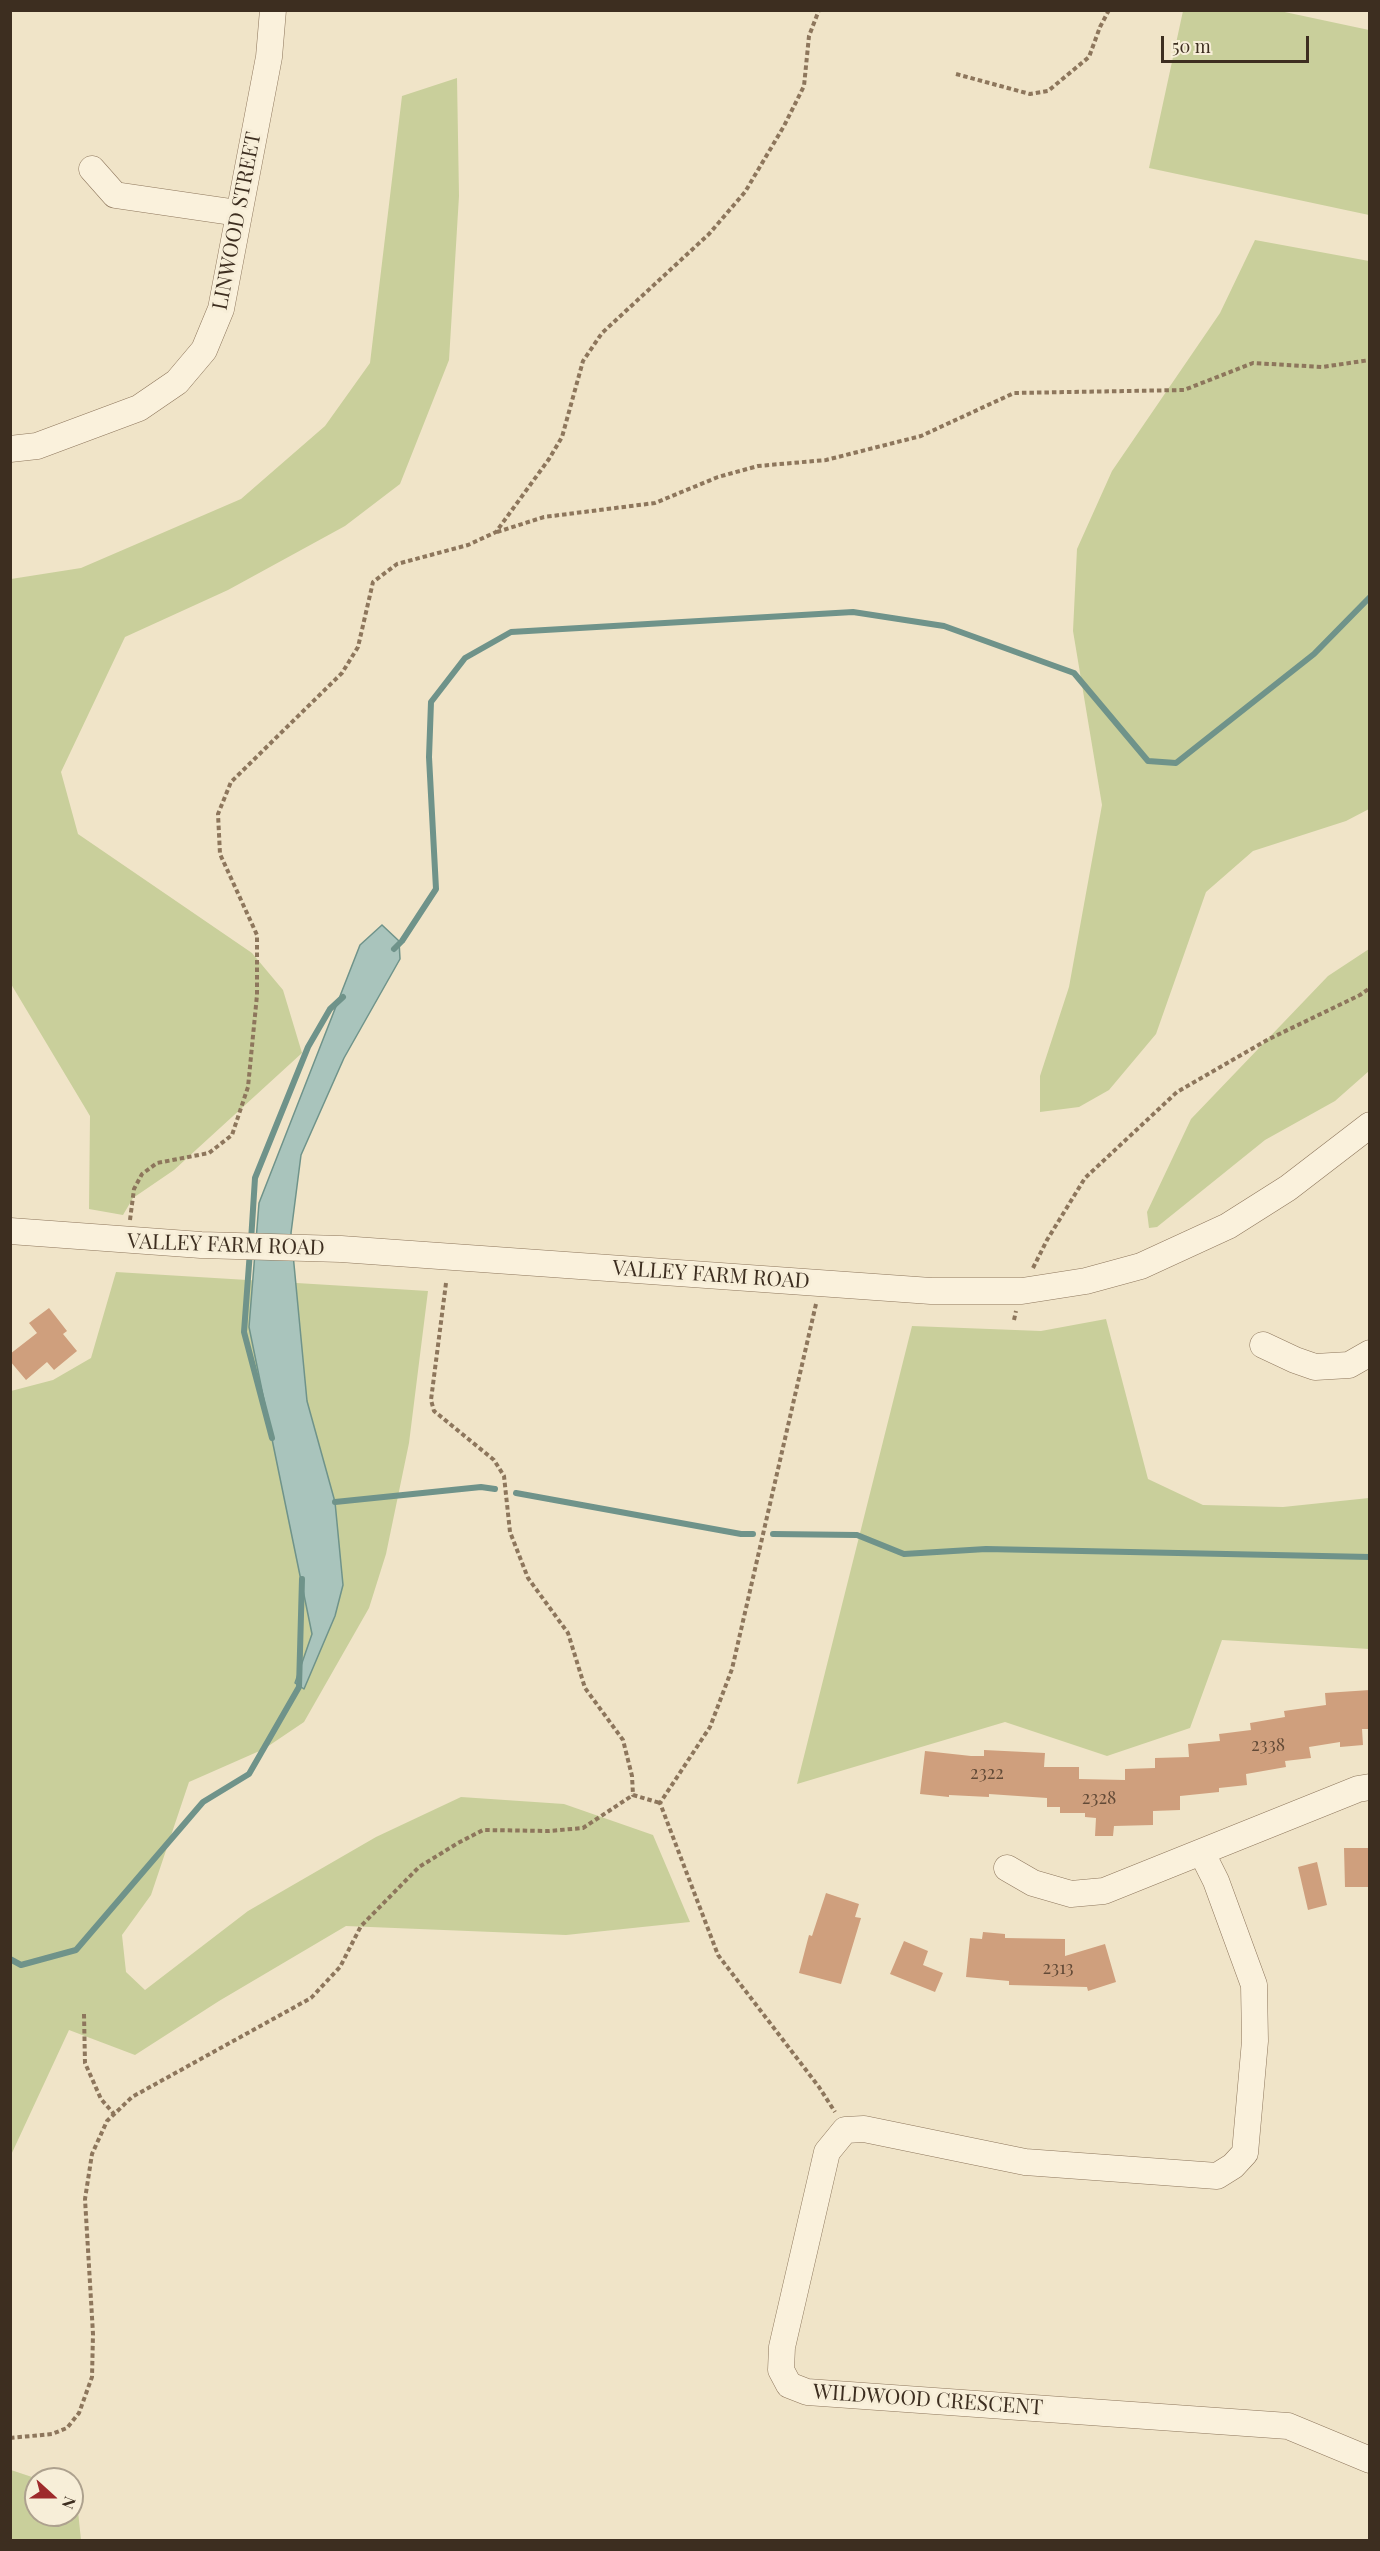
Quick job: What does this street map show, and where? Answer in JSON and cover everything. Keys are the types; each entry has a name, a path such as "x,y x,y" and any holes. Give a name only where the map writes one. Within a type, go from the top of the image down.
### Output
{"street":[{"name":"LINWOOD STREET","path":"10,448 37,446 139,408 177,382 204,350 221,309 269,57 273,10"},
{"path":"92,169 115,195 238,213"},
{"name":"VALLEY FARM ROAD","path":"10,1231 201,1245 341,1249 931,1291 1022,1290 1086,1281 1141,1266 1228,1226 1288,1188 1370,1125"},
{"path":"1263,1345 1315,1367 1350,1365 1370,1353"},
{"path":"1007,1868 1033,1883 1071,1893 1104,1891 1370,1786"},
{"path":"845,2130 864,2128 1025,2162 1217,2176 1233,2166 1245,2153 1256,2041 1254,1985 1216,1881 1202,1853"},
{"name":"WILDWOOD CRESCENT","path":"845,2130 827,2152 782,2347 781,2370 789,2385 807,2392 1288,2426 1370,2460"}],"path":[{"path":"496,532 549,459 562,437 582,361 602,333 709,234 746,192 804,86 809,36 819,10"},
{"path":"956,74 1030,93 1048,90 1089,57 1109,10"},
{"path":"128,1241 134,1188 142,1174 157,1163 209,1153 232,1135 248,1087 257,995 257,935 220,854 218,814 231,783 342,672 358,647 373,582 397,564 468,545 496,532 544,517 655,503 718,477 758,466 826,460 921,436 1014,393 1184,390 1253,363 1322,367 1370,360"},
{"path":"1014,1320 1022,1290 1047,1240 1085,1179 1177,1092 1269,1040 1370,988"},
{"path":"660,1803 710,1727 732,1669 816,1304 819,1282"},
{"path":"446,1283 431,1400 434,1411 494,1460 504,1476 510,1532 528,1578 568,1633 585,1688 623,1740 632,1776 633,1795"},
{"path":"10,2438 52,2434 67,2428 79,2413 92,2377 93,2334 85,2199 92,2154 107,2121 114,2114 132,2097 311,1998 340,1967 361,1926 419,1867 458,1843 483,1830 549,1831 583,1828 633,1795 660,1803"},
{"path":"660,1803 718,1955 819,2087 845,2130"},
{"path":"84,2014 85,2063 101,2098 114,2114"}],"green space":[{"path":"1183,11 1280,11 1369,30 1369,215 1149,168"},
{"path":"457,78 459,196 449,360 400,484 345,526 228,590 125,637 61,772 78,834 252,953 283,990 302,1053 174,1170 133,1198 123,1215 89,1209 90,1116 11,984 11,579 81,568 241,499 325,426 370,363 402,96"},
{"path":"1255,240 1369,261 1369,809 1346,821 1253,851 1206,892 1156,1034 1109,1090 1079,1107 1040,1112 1040,1076 1069,987 1102,805 1073,631 1077,549 1112,471 1220,313"},
{"path":"1369,949 1369,1071 1335,1101 1265,1140 1157,1227 1149,1228 1147,1212 1191,1119 1328,976"},
{"path":"116,1272 428,1291 409,1443 386,1554 369,1608 304,1722 264,1749 189,1782 151,1895 122,1935 126,1972 145,1990 248,1911 376,1837 461,1797 564,1804 653,1835 690,1922 566,1935 346,1926 219,2001 135,2055 69,2030 11,2155 11,1391 53,1380 91,1358"},
{"path":"1106,1319 1148,1479 1203,1505 1283,1507 1369,1498 1369,1649 1222,1640 1190,1728 1107,1756 1005,1722 797,1784 912,1326 1041,1331"},
{"path":"11,2470 24,2474 24,2527 80,2527 81,2540 11,2540"}],"water":[{"path":"382,925 399,941 400,959 344,1058 301,1155 291,1233 307,1401 335,1502 343,1585 335,1616 304,1689 295,1683 312,1634 249,1327 259,1203 360,945"}],"building":[{"path":"49,1308 67,1331 63,1334 77,1351 54,1370 47,1362 26,1380 10,1361 10,1354 37,1333 29,1323"},
{"path":"1370,1690 1370,1729 1362,1729 1363,1745 1340,1747 1340,1742 1309,1747 1311,1758 1285,1761 1286,1767 1246,1774 1247,1785 1219,1788 1219,1792 1180,1796 1180,1810 1153,1811 1153,1825 1114,1826 1113,1836 1095,1836 1096,1818 1085,1817 1085,1813 1060,1813 1060,1807 1047,1807 1047,1798 989,1794 989,1797 949,1795 949,1797 920,1794 925,1751 971,1756 984,1756 984,1750 1045,1753 1044,1767 1079,1767 1079,1779 1125,1780 1125,1769 1155,1768 1155,1758 1189,1757 1188,1744 1220,1741 1219,1734 1251,1730 1250,1723 1285,1717 1284,1711 1326,1705 1325,1693"},
{"path":"1344,1848 1370,1848 1370,1887 1345,1887"},
{"path":"1317,1862 1327,1905 1308,1910 1298,1867"},
{"path":"826,1893 859,1904 855,1917 861,1918 841,1984 799,1973 809,1935 812,1936"},
{"path":"983,1932 1005,1934 1005,1938 1065,1939 1065,1956 1105,1944 1116,1982 1088,1991 1087,1987 1009,1985 1009,1981 966,1977 970,1938 982,1939"},
{"path":"904,1941 928,1951 923,1965 943,1973 935,1992 890,1974"}],"waterway":[{"path":"394,949 402,941 436,889 429,757 431,702 465,658 511,632 853,612 944,626 1074,673 1148,761 1176,763 1314,654 1370,597"},
{"path":"251,1241 255,1178 308,1047 330,1009 343,997"},
{"path":"250,1251 244,1332 272,1438"},
{"path":"335,1502 481,1487 495,1489"},
{"path":"516,1493 741,1534 753,1534"},
{"path":"773,1534 857,1535 904,1554 986,1549 1370,1557"},
{"path":"10,1959 21,1965 76,1950 203,1802 249,1774 299,1687 302,1579"}]}
